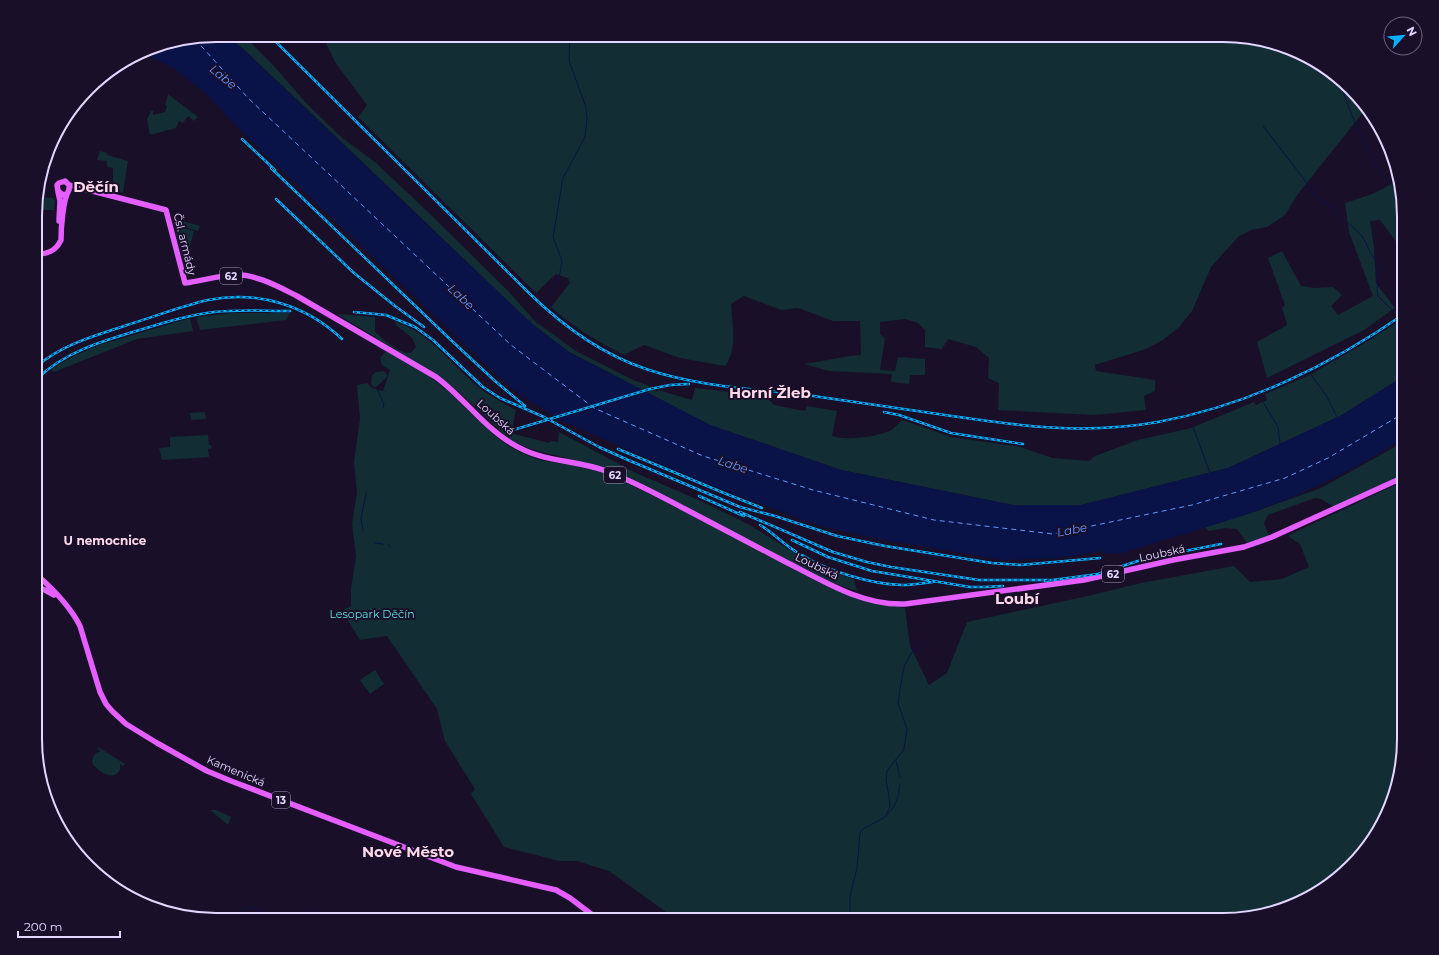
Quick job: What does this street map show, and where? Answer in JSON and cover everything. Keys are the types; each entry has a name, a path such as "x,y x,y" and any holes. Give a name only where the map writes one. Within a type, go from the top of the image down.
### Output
{"main road":[{"path":"42,254 49,253 57,248 61,240 67,193 69,190 69,185 65,181 57,185 60,201 59,224 61,233"},
{"name":"62","path":"69,185 97,192"},
{"name":"62","path":"67,193 76,190 97,192"},
{"path":"58,191 62,194 67,193"},
{"name":"Čsl. armády","path":"97,192 166,210 185,283 235,275 254,278 276,285"},
{"name":"Loubská","path":"276,285 436,378 457,394 490,428 511,443 540,457 585,465 606,471 659,496 824,582 868,599 884,603 905,604 1084,580 1172,560 1244,547 1272,537 1397,480"},
{"name":"Kamenická","path":"42,580 50,586 75,616 80,626 102,698 115,715 134,730 215,774 466,870 556,890 570,898 590,913"},
{"name":"13","path":"42,589 51,592 62,600"}],"green space":[{"path":"234,42 250,42 274,66 307,104 341,137 375,162 428,212 507,290 536,322 576,351 633,380 647,385 657,392 658,390 692,400 695,388 765,396 774,405 805,411 807,406 837,411 832,436 838,437 854,438 888,432 902,420 951,437 1020,447 1053,458 1089,461 1095,456 1138,440 1191,428 1254,402 1256,405 1267,400 1265,394 1308,376 1397,322 1397,380 1342,415 1228,468 1081,505 1013,505 841,470 710,425 569,352 531,323"},
{"path":"325,42 1234,42 1257,45 1279,51 1310,65 1338,85 1363,113 1298,194 1285,215 1267,227 1251,230 1238,237 1211,267 1192,311 1179,327 1163,340 1146,349 1095,365 1096,371 1155,380 1155,391 1144,396 1146,410 1094,415 998,410 999,383 988,378 989,358 976,347 948,339 942,349 925,347 925,330 918,323 905,319 880,322 880,334 885,339 880,370 895,371 898,357 925,359 925,375 910,375 909,384 891,382 892,374 829,371 804,364 861,355 860,321 833,321 798,308 781,310 744,296 731,304 733,344 732,352 725,366 680,358 644,345 624,355 586,334 551,307 570,283 568,278 556,274 536,293 358,117 367,105 335,62"},
{"path":"168,94 198,117 194,121 188,116 183,123 179,121 176,128 150,135 147,119 151,111 153,111 153,115 165,112"},
{"path":"100,151 107,153 107,155 128,161 123,193 113,190 113,168 107,167 107,161 97,160"},
{"path":"1394,181 1396,193 1397,243 1380,220 1370,221 1374,248 1376,283 1395,308 1364,330 1267,378 1257,342 1287,325 1282,308 1285,305 1268,258 1282,251 1301,286 1314,288 1333,287 1342,295 1331,306 1338,315 1373,296 1349,232 1345,203 1379,191"},
{"path":"43,197 53,198 55,201 54,210 42,210"},
{"path":"175,219 200,226 198,231 173,224"},
{"path":"174,225 194,231 187,257 182,257"},
{"path":"232,313 290,313 286,320 200,330 196,317"},
{"path":"337,314 375,317 375,332 392,346 401,351 411,353 416,347 412,338 395,324 396,322 419,333 477,386 516,410 513,424 514,434 549,443 551,441 558,442 559,432 636,473 701,501 748,524 816,566 854,579 857,591 824,580 602,467 528,448 509,439 460,393 440,377"},
{"path":"190,318 193,331 137,339 54,372 51,369 96,346"},
{"name":"Lesopark Děčín","path":"386,351 430,377 449,392 493,434 507,445 520,452 539,460 583,467 607,474 658,498 820,583 873,603 905,608 910,646 929,685 947,673 967,622 1141,583 1234,566 1250,582 1282,579 1309,567 1300,544 1289,537 1289,535 1397,484 1397,750 1394,773 1384,805 1368,836 1354,854 1338,870 1320,884 1279,904 1257,910 1234,913 667,913 609,871 577,861 559,861 504,847 471,794 475,789 445,741 437,709 387,636 360,640 342,611 351,606 351,588 356,557 352,523 357,493 354,461 360,419 357,385 367,383 372,388 383,391 390,370 382,365 380,358"},
{"path":"384,371 388,376 375,388 371,384 372,375 376,372"},
{"path":"205,412 206,419 191,420 190,413"},
{"path":"208,435 209,445 211,445 212,448 208,449 209,457 162,460 159,448 170,447 170,437"},
{"path":"1397,446 1397,477 1334,507 1321,499 1315,498 1268,515 1264,523 1269,537 1247,543 1237,529 1225,528 1209,531 1205,527 1254,512 1321,488"},
{"path":"375,670 384,684 370,694 360,680"},
{"path":"98,747 125,764 123,766 120,764 120,770 117,774 110,776 106,775 93,765 92,760 94,756 101,751 97,749"},
{"path":"210,810 216,810 231,817 228,825"}],"water":[{"name":"Labe","path":"234,42 531,323 569,352 710,425 841,470 1013,505 1081,505 1228,468 1342,415 1397,380 1397,442 1331,480 1273,505 1123,553 1105,554 1104,551 1059,558 1004,560 873,538 825,527 695,479 560,420 519,394 499,377 242,132 206,94 174,68 149,56 160,51 193,43"}],"pier":[{"path":"645,389 650,391 555,420 551,418"}],"waterway":[{"path":"530,322 541,309 559,278 562,261 553,237 562,180 585,137 587,119 586,107 569,61 570,42"},
{"path":"1320,74 1328,78"},
{"path":"1342,89 1364,143 1372,158 1395,190"},
{"path":"1263,126 1317,196 1325,203 1330,205 1363,237 1371,254 1378,263 1378,296 1397,315"},
{"path":"1311,375 1326,395 1337,417"},
{"path":"376,387 384,404 383,408"},
{"path":"1263,402 1278,427 1280,443"},
{"path":"1193,427 1210,473"},
{"path":"363,531 361,519 366,493"},
{"path":"375,543 383,544"},
{"path":"923,590 923,600"},
{"path":"850,913 850,896 857,868 860,833 863,829 885,817 890,807 886,780 887,771 904,749 907,729 898,703 903,671 905,664 917,644"},
{"path":"896,761 900,777"},
{"path":"887,815 893,808 896,801 900,784"},
{"path":"243,913 246,907 253,907 263,913"},
{"path":"312,913 314,911 319,913"}],"ferry route":[{"path":"198,43 248,98 511,345 594,408 703,456 813,490 934,520 1053,534 1192,505 1285,478 1328,458 1397,417"}],"railway":[{"path":"276,42 543,306 569,328 598,347 629,363 667,375 710,384 1051,428 1103,428 1130,426 1191,415 1223,406 1255,394 1287,381 1317,366 1376,333 1397,319"},
{"path":"242,139 275,170"},
{"path":"271,168 453,342 495,381 525,406"},
{"path":"276,199 354,273 424,327"},
{"path":"42,362 68,346 91,337 188,305 226,297 262,299 297,309 313,317 342,339"},
{"path":"42,374 60,361 101,342 169,321 223,311 290,311"},
{"path":"354,312 386,315 415,327 433,340 483,387 500,398 544,417 599,447 740,507 775,516 837,536 885,546 992,563 1020,565 1100,558"},
{"path":"513,430 650,389 670,385 689,384"},
{"path":"884,412 899,415 951,433 1023,444"},
{"path":"618,449 762,508"},
{"path":"699,496 744,516"},
{"path":"740,512 833,552 867,562 979,580 1050,580"},
{"path":"760,525 800,554 823,566 849,576 889,584 906,585 933,582"},
{"path":"792,540 828,557 872,571 970,587 1003,586"},
{"path":"1045,581 1098,574 1144,559 1221,544"}],"district":[{"name":"Děčín","path":"96,187"},
{"name":"Horní Žleb","path":"770,393"},
{"name":"U nemocnice","path":"105,541"},
{"name":"Loubí","path":"1017,599"},
{"name":"Nové Město","path":"408,852"}]}
